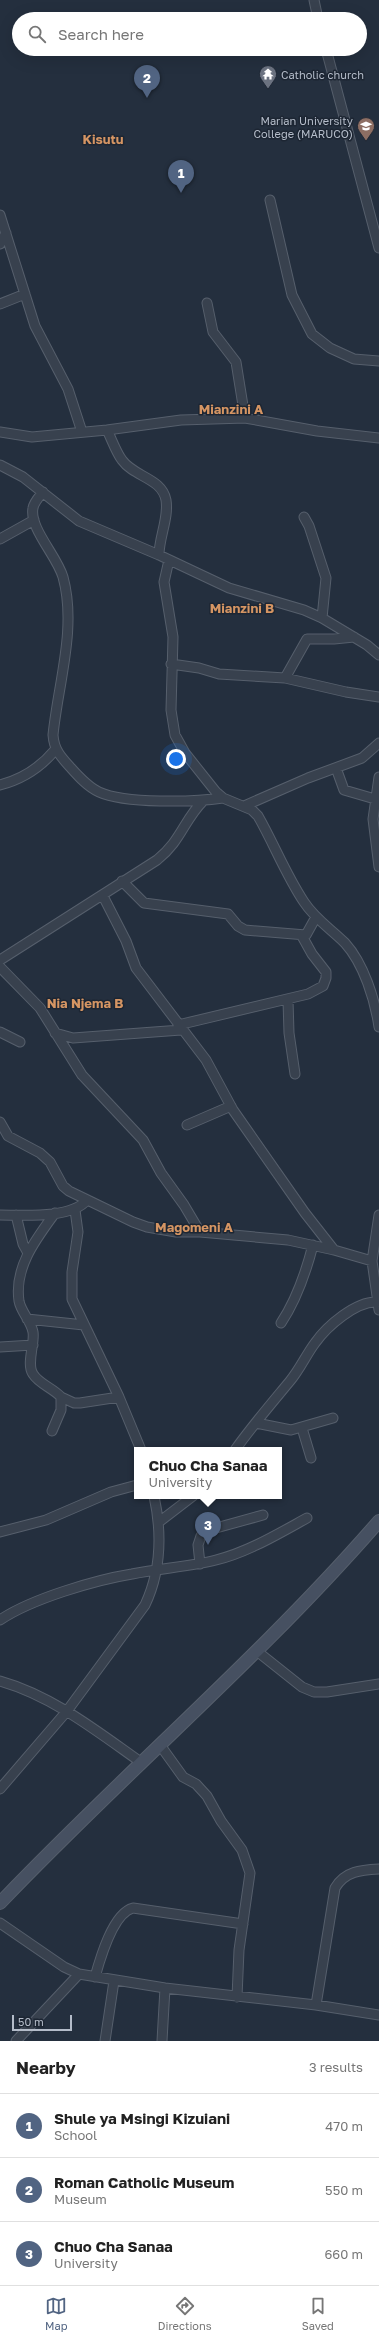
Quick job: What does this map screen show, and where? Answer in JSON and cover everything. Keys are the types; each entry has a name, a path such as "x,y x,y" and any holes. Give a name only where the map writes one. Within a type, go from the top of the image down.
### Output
{"main road":[{"path":"0,1903 42,1859 258,1652 328,1580 379,1521"}],"street":[{"path":"314,0 317,12"},
{"path":"328,56 379,248"},
{"path":"270,200 292,295 312,334 330,348 354,359 379,361"},
{"path":"0,215 40,339 68,389 82,432"},
{"path":"0,244 6,233"},
{"path":"0,304 25,294"},
{"path":"208,302 213,332 236,362 245,418"},
{"path":"0,432 32,437 106,430 181,420 245,418 317,431 379,438"},
{"path":"106,430 122,460 139,475 159,486 164,493 166,510 159,555"},
{"path":"0,465 23,477 79,521 159,555 229,588 304,610 322,618 354,636 379,655"},
{"path":"43,492 33,507 34,520 63,577 66,603 66,633 53,735 55,750 79,776 99,792 151,800 203,801 223,798"},
{"path":"304,517 309,526 326,578 322,618"},
{"path":"0,539 34,520"},
{"path":"169,560 164,582 173,637 171,664 171,721 175,735 190,760 223,798 244,806 258,816 303,900 316,917 346,944 359,963 376,1004 379,1027"},
{"path":"285,678 307,639 334,639 354,636"},
{"path":"171,664 199,668 220,674 285,678 346,692 379,697"},
{"path":"244,806 308,778 362,758 379,743"},
{"path":"0,785 17,780 34,771 45,762 55,750"},
{"path":"336,768 344,790 375,800"},
{"path":"379,777 373,826 379,867"},
{"path":"0,960 103,896 122,881 167,852 178,840 196,808 203,801"},
{"path":"122,881 144,903 228,914 238,926 245,930 302,936 310,932 316,917"},
{"path":"103,896 126,941 136,968 180,1028 206,1060 231,1106 304,1213 334,1250"},
{"path":"55,1033 73,1038 180,1028 257,1005 288,1000 320,988 326,978 323,968 312,954 302,936"},
{"path":"0,967 40,1008 82,1075 143,1140 161,1174 184,1205 200,1232"},
{"path":"288,1000 289,1033 295,1074"},
{"path":"0,1032 20,1042"},
{"path":"187,1125 231,1106"},
{"path":"0,1122 8,1136 40,1153 50,1162 63,1186 69,1191 133,1222 147,1227 176,1232 200,1232 313,1245 372,1261"},
{"path":"0,1216 55,1213 75,1210 81,1207 87,1200"},
{"path":"75,1210 78,1232 71,1289 76,1310 119,1397 140,1447"},
{"path":"55,1213 28,1253 20,1277 18,1289 19,1302 33,1331 31,1371 36,1378 61,1397 74,1403 119,1397"},
{"path":"16,1215 23,1244 28,1253"},
{"path":"378,1306 372,1261 379,1215"},
{"path":"281,1323 293,1303 304,1277 313,1245"},
{"path":"237,1447 292,1379 322,1335 357,1305 369,1302 378,1306"},
{"path":"27,1319 84,1325"},
{"path":"0,1347 33,1345"},
{"path":"52,1431 61,1410 61,1397"},
{"path":"256,1423 285,1430 302,1428 333,1418"},
{"path":"302,1428 311,1458"},
{"path":"0,1532 46,1520 111,1492 134,1486"},
{"path":"0,1789 67,1711 109,1652 139,1615 151,1592 157,1569 160,1522 155,1499"},
{"path":"160,1522 174,1513 190,1499"},
{"path":"200,1564 198,1545 201,1536 216,1528 262,1515"},
{"path":"0,1620 25,1607 89,1585 157,1569 200,1564 244,1550 307,1518"},
{"path":"258,1652 302,1687 314,1692 327,1692 379,1684"},
{"path":"0,1681 67,1711 93,1727 142,1763"},
{"path":"160,1745 183,1777 196,1784 206,1796 221,1821 242,1850 250,1873 243,1924 237,1997"},
{"path":"316,2005 335,1888 342,1878 355,1871 379,1869"},
{"path":"94,1977 102,1951 120,1915 127,1910 133,1908 243,1924"},
{"path":"0,1923 64,1967 79,1974 114,1981 165,1988 316,2005 379,2015"},
{"path":"16,2041 79,1974"},
{"path":"105,2041 114,1981"},
{"path":"162,2041 165,1988"},
{"path":"27,2031 27,2041"}],"place":[{"name":"Catholic church","path":"268,89"},
{"name":"Roman Catholic Museum","path":"147,98"},
{"name":"Marian University College (MARUCO)","path":"366,141"},
{"name":"Shule ya Msingi Kizuiani","path":"181,193"},
{"name":"Chuo Cha Sanaa","path":"208,1545"}],"district":[{"name":"Kisutu","path":"103,139"},
{"name":"Mianzini A","path":"231,409"},
{"name":"Mianzini B","path":"242,608"},
{"name":"Nia Njema B","path":"85,1003"},
{"name":"Magomeni A","path":"194,1227"}]}
